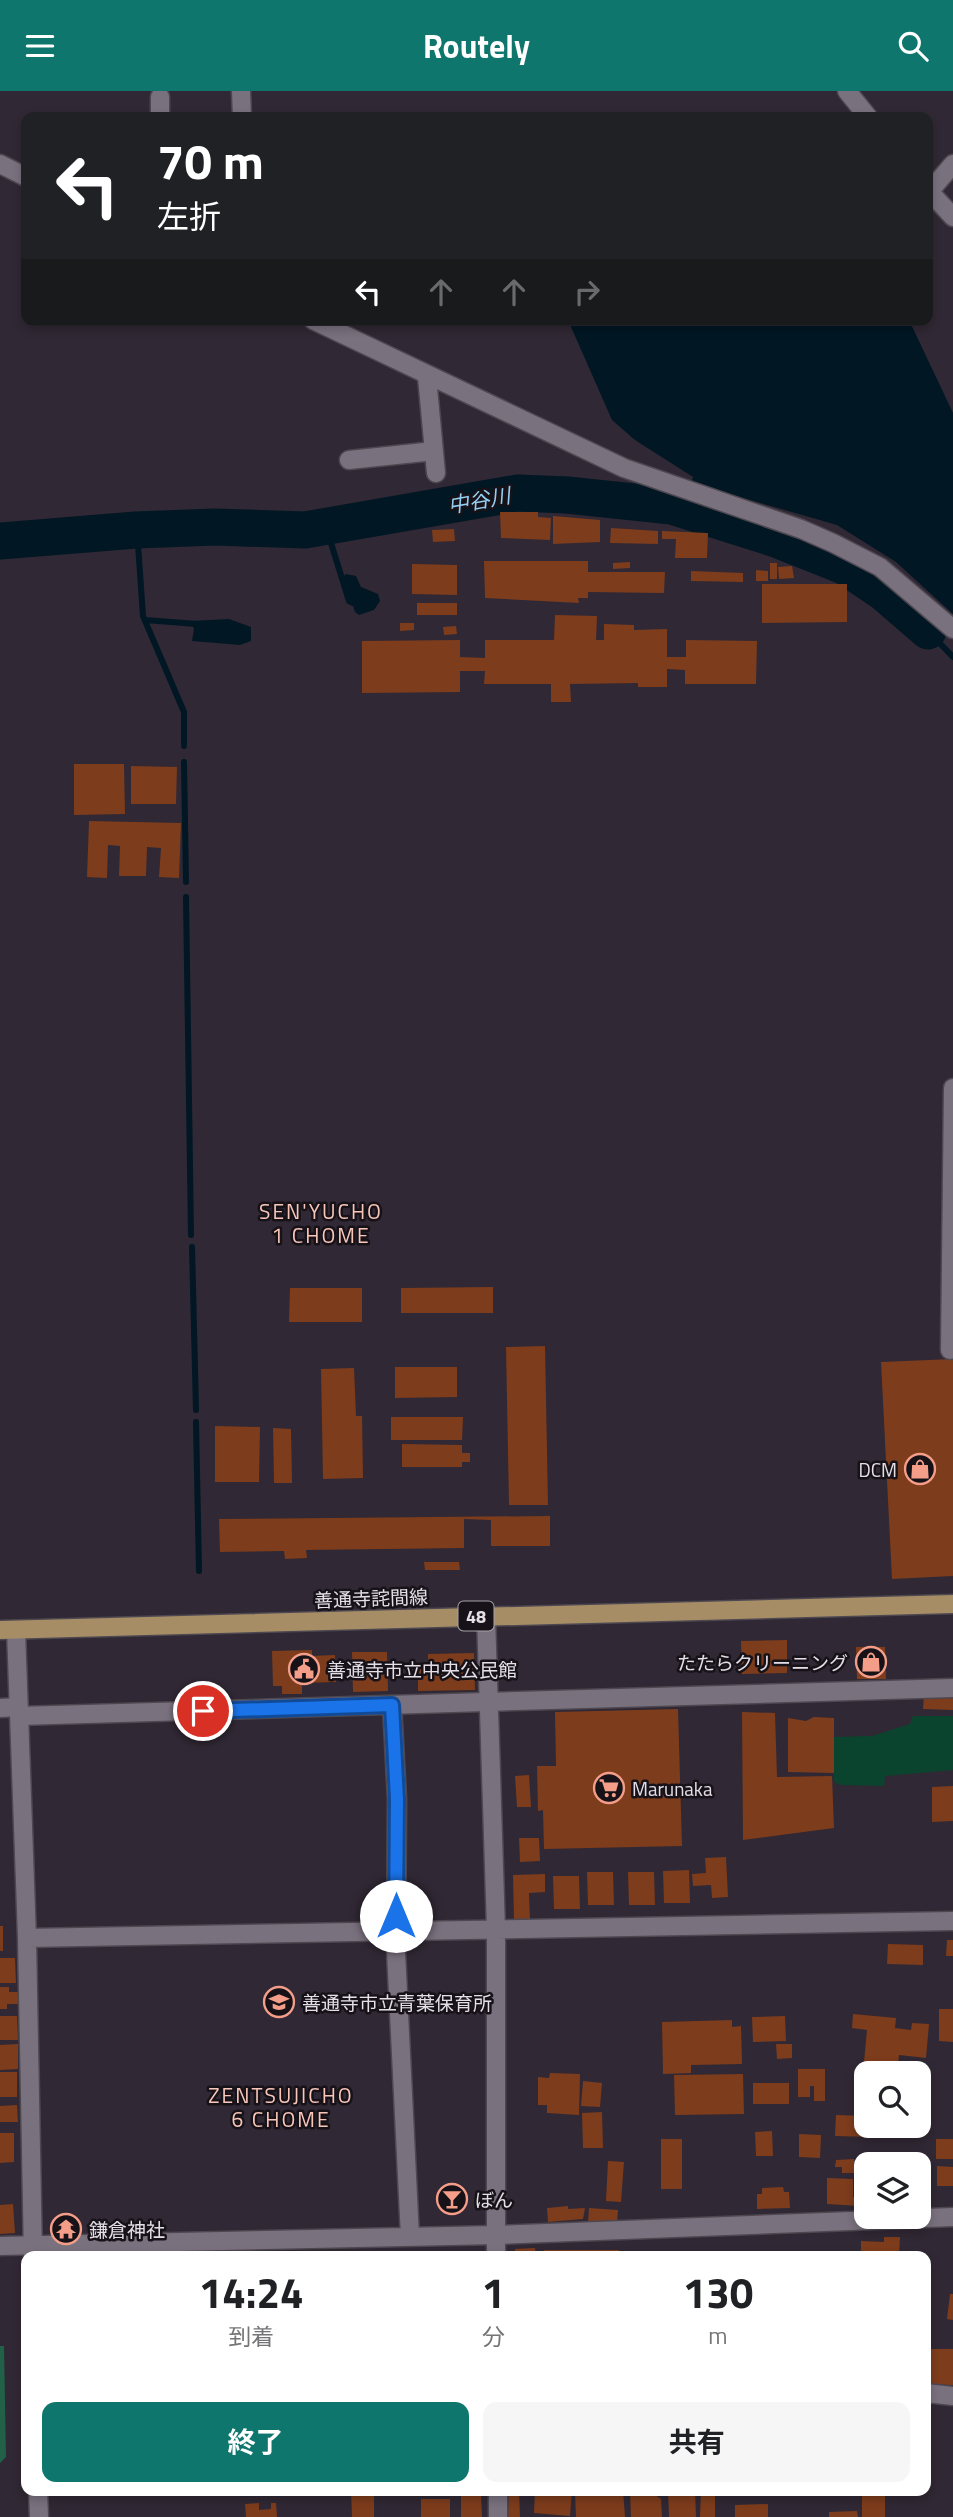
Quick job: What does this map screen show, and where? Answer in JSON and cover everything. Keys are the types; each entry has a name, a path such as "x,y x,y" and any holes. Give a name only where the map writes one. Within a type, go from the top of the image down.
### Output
{"main road":[{"name":"善通寺詫間線","path":"8,1630 953,1604"}],"street":[{"path":"241,91 242,112"},
{"path":"847,91 864,112"},
{"path":"160,97 160,112"},
{"path":"0,164 21,174"},
{"path":"933,186 953,165"},
{"path":"933,196 953,218"},
{"path":"325,326 427,377 624,468 801,529 833,543 880,567 953,629"},
{"path":"427,377 436,473"},
{"path":"349,460 434,451"},
{"path":"953,1088 950,1350 953,1349"},
{"path":"485,1616 496,1930 496,2251"},
{"path":"8,1630 19,1712 27,1938 32,2251"},
{"path":"0,1708 19,1712 392,1705 488,1699 953,1688"},
{"path":"392,1705 397,1799 396,1931 410,2237"},
{"path":"27,1938 953,1921"},
{"path":"0,2246 32,2251 209,2249 410,2237 953,2217"},
{"path":"931,2394 953,2396"},
{"path":"38,2496 39,2517"},
{"path":"498,2496 498,2517"}],"green space":[{"path":"913,1716 953,1716 953,1770 885,1776 884,1786 840,1785 834,1781 834,1737 872,1736 910,1724"},
{"path":"0,2346 4,2346 6,2457 0,2463"}],"water":[{"path":"571,326 912,326 953,413 953,614 896,562 837,525 691,483 693,477 635,440 612,420"},
{"path":"344,576 356,576 361,587 378,594 380,601 374,610 359,615 355,612"},
{"path":"229,619 251,627 251,641 240,645 192,641 194,629 191,621"}],"building":[{"path":"500,512 538,512 538,517 551,518 550,540 501,538"},
{"path":"553,516 600,520 600,542 553,544"},
{"path":"611,528 658,531 658,544 610,543"},
{"path":"454,529 455,541 433,542 432,530"},
{"path":"662,531 708,533 707,558 675,558 676,539 662,539"},
{"path":"484,561 588,561 588,572 665,572 664,593 588,592 588,598 578,598 579,603 485,598"},
{"path":"630,562 630,568 613,569 613,563"},
{"path":"770,563 777,563 777,579 770,579"},
{"path":"412,564 457,565 457,595 412,594"},
{"path":"792,566 794,578 779,579 778,567"},
{"path":"756,570 768,571 768,581 756,581"},
{"path":"691,571 743,573 743,582 691,581"},
{"path":"762,584 847,584 847,622 762,623"},
{"path":"417,603 457,603 457,615 417,615"},
{"path":"555,615 597,616 596,640 604,640 604,624 634,625 634,630 667,629 667,657 686,657 686,640 757,641 756,684 685,684 685,670 667,669 667,687 638,687 638,683 570,684 571,702 551,702 551,684 484,684 485,671 460,671 460,692 362,693 362,641 460,640 460,657 485,658 485,640 554,640"},
{"path":"400,623 414,623 414,630 400,631"},
{"path":"456,626 457,634 444,635 443,627"},
{"path":"74,764 124,764 125,814 74,815"},
{"path":"131,766 177,767 176,804 131,804"},
{"path":"89,821 181,823 179,878 159,877 161,848 147,847 146,876 119,876 120,846 108,845 107,878 87,877"},
{"path":"493,1287 493,1313 401,1313 401,1288"},
{"path":"290,1288 362,1288 362,1322 289,1322"},
{"path":"545,1346 548,1505 509,1505 506,1347"},
{"name":"DCM","path":"953,1359 953,1576 892,1579 881,1362"},
{"path":"395,1367 457,1367 457,1397 395,1398"},
{"path":"354,1368 356,1416 362,1416 363,1478 323,1479 321,1369"},
{"path":"391,1417 463,1417 462,1440 391,1440"},
{"path":"215,1426 260,1427 259,1482 215,1482"},
{"path":"273,1428 291,1429 292,1483 274,1483"},
{"path":"402,1444 462,1445 462,1453 470,1453 470,1462 462,1462 462,1467 402,1467"},
{"path":"550,1516 550,1546 491,1546 491,1520 464,1519 464,1548 306,1550 307,1558 285,1559 284,1551 220,1552 219,1519"},
{"path":"424,1562 459,1562 460,1570 425,1570"},
{"path":"787,1640 787,1673 742,1674 741,1641"},
{"path":"856,1647 885,1647 886,1679 857,1679"},
{"name":"善通寺市立中央公民館","path":"312,1650 312,1656 335,1655 336,1682 302,1683 302,1694 282,1694 282,1686 273,1686 272,1651"},
{"path":"352,1652 387,1652 388,1691 353,1692"},
{"path":"474,1653 475,1690 418,1691 418,1667 428,1667 428,1654"},
{"path":"924,1695 953,1696 953,1710 923,1709"},
{"name":"Marunaka","path":"678,1709 682,1846 544,1849 543,1810 538,1811 537,1766 556,1766 555,1712"},
{"path":"742,1712 775,1713 777,1777 832,1776 834,1828 743,1840"},
{"path":"814,1717 834,1718 834,1773 788,1772 788,1718 806,1721"},
{"path":"529,1775 531,1807 517,1807 515,1776"},
{"path":"953,1786 953,1821 932,1822 932,1787"},
{"path":"519,1838 539,1838 540,1861 520,1862"},
{"path":"726,1857 728,1897 712,1898 711,1885 693,1886 692,1874 706,1873 705,1858"},
{"path":"689,1870 690,1903 664,1903 663,1871"},
{"path":"587,1872 613,1872 614,1905 588,1905"},
{"path":"628,1872 654,1872 655,1905 629,1905"},
{"path":"545,1874 545,1892 529,1893 530,1920 514,1920 513,1875"},
{"path":"553,1876 579,1876 580,1909 554,1909"},
{"path":"0,1926 3,1926 3,1951 0,1951"},
{"path":"947,1940 953,1940 953,1956 946,1956"},
{"path":"888,1944 923,1945 923,1965 887,1964"},
{"path":"0,1958 15,1958 16,1983 0,1983"},
{"path":"0,1987 9,1987 9,1992 20,1992 21,2004 7,2004 7,2009 0,2009"},
{"path":"939,2009 953,2009 953,2042 939,2041"},
{"path":"853,2014 896,2018 895,2028 911,2030 912,2023 929,2024 926,2058 899,2055 898,2061 864,2061 867,2030 852,2028"},
{"path":"0,2016 17,2016 18,2040 0,2040"},
{"path":"785,2016 786,2041 753,2042 752,2017"},
{"path":"732,2020 732,2027 741,2026 742,2064 691,2065 691,2073 663,2074 662,2022"},
{"path":"18,2044 18,2069 0,2070 0,2045"},
{"path":"776,2044 792,2044 792,2058 777,2059"},
{"path":"798,2069 825,2069 825,2101 814,2101 814,2086 810,2086 810,2097 798,2097"},
{"path":"0,2072 17,2072 17,2097 0,2097"},
{"path":"550,2073 580,2074 579,2115 547,2113 547,2105 538,2105 538,2077 549,2078"},
{"path":"743,2074 744,2114 675,2115 674,2075"},
{"path":"583,2081 602,2083 600,2107 581,2106"},
{"path":"753,2083 789,2083 789,2104 753,2104"},
{"path":"17,2105 18,2122 0,2122 0,2106"},
{"path":"602,2112 603,2148 583,2148 582,2113"},
{"path":"836,2115 854,2116 854,2137 835,2136"},
{"path":"772,2131 773,2156 756,2156 755,2132"},
{"path":"0,2133 14,2133 14,2162 0,2163"},
{"path":"799,2134 821,2135 820,2158 799,2157"},
{"path":"661,2139 682,2139 682,2189 661,2189"},
{"path":"936,2139 953,2139 953,2159 936,2159"},
{"path":"854,2159 854,2173 842,2173 842,2167 835,2167 836,2160"},
{"path":"608,2161 624,2162 621,2202 606,2201"},
{"path":"937,2166 953,2167 953,2186 937,2186"},
{"path":"827,2178 853,2179 854,2206 827,2204"},
{"path":"783,2187 784,2192 789,2192 790,2208 757,2209 757,2194 762,2194 762,2188"},
{"path":"13,2204 15,2233 0,2234 0,2205"},
{"path":"568,2206 568,2209 585,2208 583,2219 548,2222 547,2208"},
{"path":"589,2208 618,2210 617,2224 588,2222"},
{"path":"884,2237 900,2237 899,2251 861,2251 861,2241 884,2242"},
{"path":"535,2248 535,2251 515,2251"},
{"path":"544,2250 619,2250 619,2251"},
{"path":"950,2294 953,2294 953,2320 947,2319"},
{"path":"931,2349 953,2349 953,2385 931,2384"},
{"path":"351,2496 374,2496 374,2517 352,2517"},
{"path":"461,2496 481,2496 482,2517 461,2517"},
{"path":"509,2496 519,2496 520,2517 508,2517"},
{"path":"535,2496 572,2496 570,2516 534,2513"},
{"path":"575,2496 623,2496 625,2517 576,2517"},
{"path":"630,2496 656,2496 661,2499 662,2517 631,2517"},
{"path":"668,2496 695,2496 696,2517 669,2517"},
{"path":"701,2496 715,2496 715,2517 700,2517"},
{"path":"862,2496 885,2496 885,2517 862,2517"},
{"path":"421,2499 450,2499 450,2517 421,2517"},
{"path":"259,2503 259,2510 271,2509 271,2503 276,2503 277,2517 246,2517 245,2504"},
{"path":"768,2504 768,2517 735,2517 735,2505"},
{"path":"857,2511 858,2517 829,2517 829,2512"}],"waterway":[{"name":"中谷川","path":"0,541 136,530 215,527 305,530 518,493 567,495 672,506 776,539 844,566 884,593 928,631"},
{"path":"326,527 349,601 353,603"},
{"path":"137,530 143,616 184,712 184,746"},
{"path":"145,620 197,624"},
{"path":"928,631 953,657"},
{"path":"184,762 186,882"},
{"path":"186,897 191,1235"},
{"path":"192,1247 196,1410"},
{"path":"196,1422 199,1571"}],"place":[{"name":"DCM","path":"920,1469"},
{"name":"たたらクリーニング","path":"871,1662"},
{"name":"善通寺市立中央公民館","path":"304,1669"},
{"name":"Marunaka","path":"609,1788"},
{"name":"善通寺市立青葉保育所","path":"279,2002"},
{"name":"ぼん","path":"452,2199"},
{"name":"鎌倉神社","path":"66,2229"}],"district":[{"name":"SEN'YUCHO 1 CHOME","path":"321,1223"},
{"name":"ZENTSUJICHO 6 CHOME","path":"281,2107"}],"route":[{"path":"203,1711 392,1705 397,1799 396,1916"}]}
